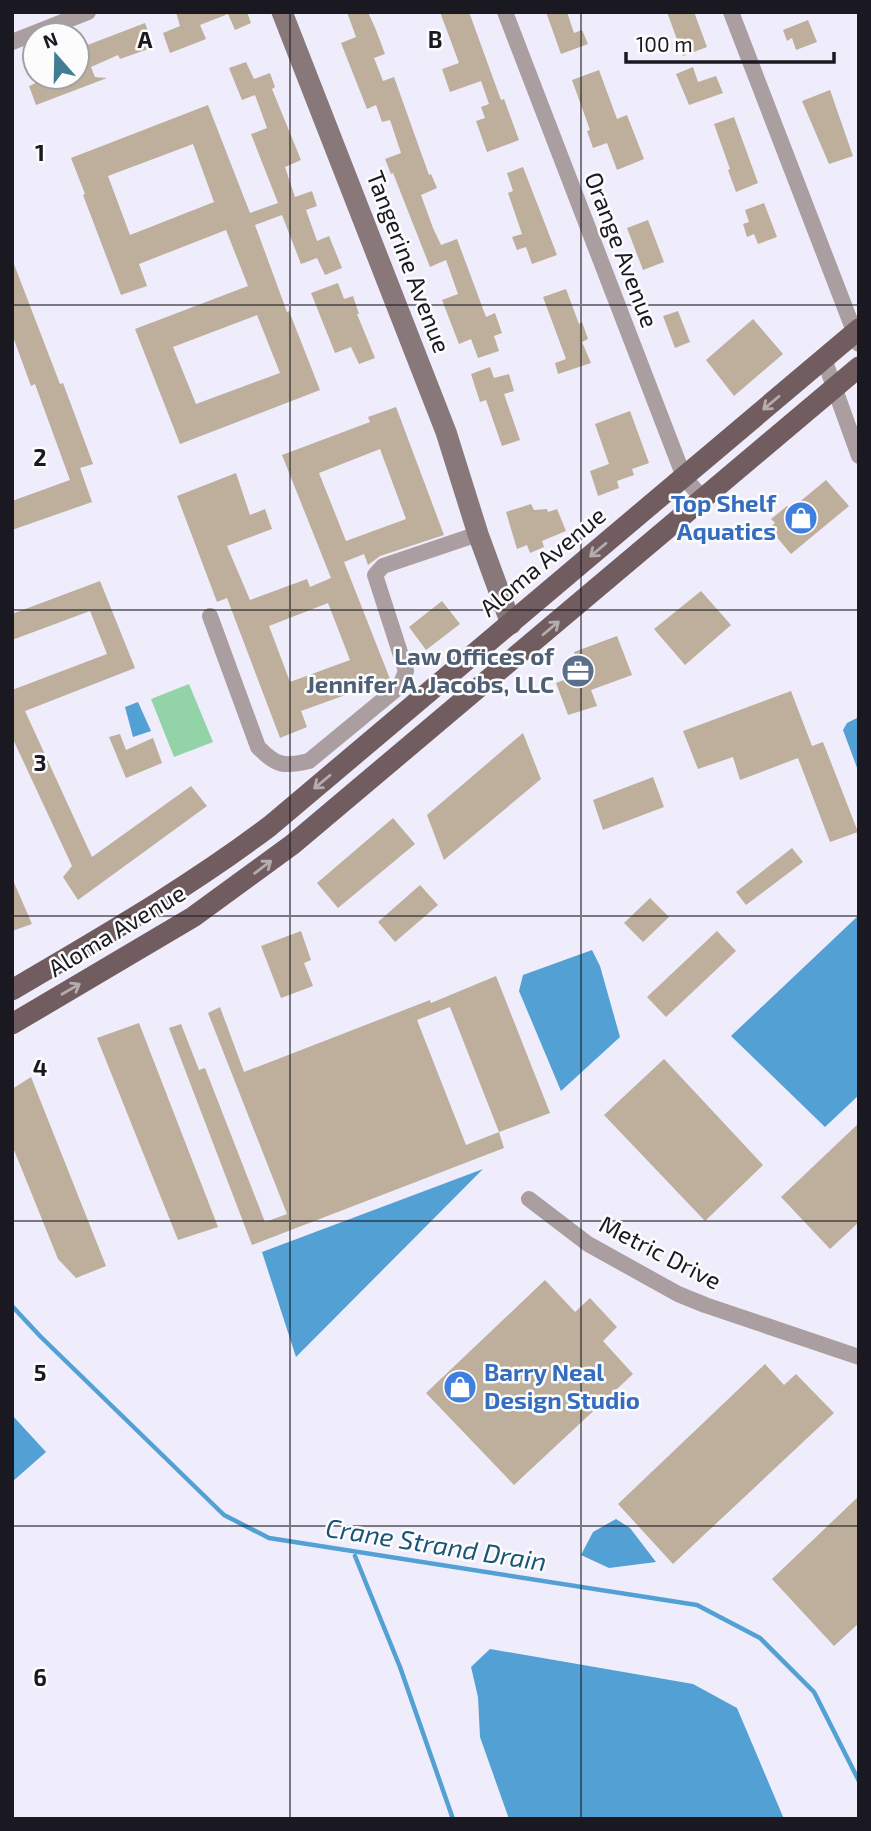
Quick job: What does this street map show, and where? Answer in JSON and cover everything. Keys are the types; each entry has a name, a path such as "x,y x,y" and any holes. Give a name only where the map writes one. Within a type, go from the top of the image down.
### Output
{"main road":[{"name":"Aloma Avenue","path":"12,990 157,905 270,826 824,359 857,336"},
{"name":"Aloma Avenue","path":"12,1024 204,909 293,844 859,367"},
{"path":"431,730 433,717 442,706 504,653 510,640 511,624"},
{"path":"358,790 363,764 374,738"}],"street":[{"path":"12,41 49,19 88,12"},
{"name":"Tangerine Avenue","path":"282,12 446,432 478,534 511,624"},
{"name":"Orange Avenue","path":"505,12 684,477 703,499"},
{"path":"731,12 857,336"},
{"path":"824,359 859,456"},
{"path":"210,617 258,747 272,762 291,765 309,761 400,686 406,671 374,575 383,566 478,534"},
{"name":"Metric Drive","path":"530,1199 589,1244 678,1294 859,1357"}],"green space":[{"path":"189,684 213,742 174,757 151,699"}],"water":[{"path":"138,702 151,731 133,737 125,707"},
{"path":"859,717 859,773 843,730 847,723"},
{"path":"859,915 859,1095 825,1127 731,1036"},
{"path":"592,950 600,966 620,1037 561,1091 519,991 523,975"},
{"path":"483,1169 296,1357 262,1252"},
{"path":"12,1415 46,1452 12,1482"},
{"path":"616,1519 630,1528 656,1562 609,1568 581,1555 593,1532"},
{"path":"490,1649 693,1684 737,1708 784,1819 509,1819 480,1737 478,1697 471,1667"}],"building":[{"path":"176,12 247,12 251,23 235,30 228,14 200,25 206,39 170,53 163,33 180,26"},
{"path":"347,12 368,12 385,54 374,58 383,81 394,77 429,175 431,174 437,188 421,195 433,228 441,245 457,239 486,317 495,313 502,333 494,336 499,351 478,358 471,339 459,344 442,300 458,294 446,260 430,267 385,159 401,153 390,120 382,122 376,105 367,109 341,43 356,37"},
{"path":"440,12 469,12 501,100 504,99 519,140 487,152 476,121 485,118 481,107 489,104 481,81 450,92 442,69 459,63"},
{"path":"546,12 567,12 574,33 582,30 588,44 561,54"},
{"path":"667,12 694,12 707,47 683,56"},
{"path":"808,20 817,42 796,50 792,38 787,41 783,30"},
{"path":"145,23 154,47 120,59 118,55 91,67 91,44"},
{"path":"246,62 254,79 270,73 275,87 272,89 301,160 285,167 295,197 312,191 317,206 306,210 317,241 329,236 342,268 325,275 317,258 301,264 282,215 255,225 287,312 289,311 320,390 180,444 135,329 248,286 226,230 139,264 147,286 121,295 71,158 208,105 250,213 278,203 251,134 267,128 255,95 242,100 229,68","holes":["193,144 214,202 130,235 108,176","257,315 280,373 196,404 173,347"]},
{"path":"91,67 95,77 107,78 91,84"},
{"path":"693,67 698,82 716,76 723,93 689,105 676,74"},
{"path":"599,70 617,119 627,115 644,159 617,170 607,143 593,148 587,131 590,130 572,80"},
{"path":"830,90 853,156 829,164 802,101"},
{"path":"31,91 73,91 36,105"},
{"path":"734,117 758,183 736,192 714,124"},
{"path":"523,167 557,255 532,264 526,247 517,250 512,237 522,234 508,193 513,191 507,173"},
{"path":"764,203 777,237 758,244 754,234 747,237 743,224 749,222 745,210"},
{"path":"648,220 664,262 643,270 627,228"},
{"path":"12,259 93,464 80,468 92,502 12,530 12,501 70,480 35,384 31,386 12,334"},
{"path":"338,283 344,299 353,296 357,314 375,358 359,364 351,347 335,353 311,293"},
{"path":"566,289 579,324 582,322 588,339 582,342 591,363 558,374 555,363 566,359 543,297"},
{"path":"678,311 690,342 675,348 663,316"},
{"path":"753,319 783,354 734,396 706,360"},
{"path":"490,367 494,378 509,374 514,391 504,394 520,440 502,446 486,400 480,402 471,374"},
{"path":"396,407 444,535 380,556 368,565 364,554 344,562 390,679 301,711 307,727 280,738 227,598 217,602 177,496 236,473 250,515 265,509 272,529 227,546 250,600 307,579 310,587 331,578 282,455 370,422 368,417","holes":["380,449 406,519 346,541 319,473","328,603 350,660 290,682 269,626"]},
{"path":"630,411 649,463 632,469 634,475 617,481 619,488 598,496 590,471 609,464 595,424"},
{"path":"826,480 849,506 791,554 769,528 775,523 771,519 787,506 791,509"},
{"path":"531,504 534,510 547,509 548,512 557,509 566,531 542,541 544,547 530,553 527,545 517,549 506,512"},
{"path":"100,581 135,668 25,711 92,857 191,786 207,806 78,900 63,877 72,866 12,737 12,690 107,654 90,611 12,640 12,614"},
{"path":"701,591 731,625 685,665 654,629"},
{"path":"442,601 460,624 426,650 409,627"},
{"path":"617,636 632,675 591,690 597,706 568,715 556,683 581,673 574,652"},
{"path":"791,691 812,746 823,742 858,832 830,842 798,758 740,780 733,757 698,769 683,731"},
{"path":"523,733 541,779 444,860 427,815"},
{"path":"120,734 126,750 153,738 162,763 126,778 109,737"},
{"path":"653,777 664,807 603,830 593,800"},
{"path":"393,818 415,844 338,908 317,883"},
{"path":"792,848 803,862 746,905 736,892"},
{"path":"12,878 32,924 12,931"},
{"path":"420,885 438,905 395,942 378,922"},
{"path":"650,898 669,917 643,942 624,923"},
{"path":"301,931 311,960 304,963 313,986 281,998 261,946"},
{"path":"717,931 736,951 666,1017 647,997"},
{"path":"496,976 550,1113 499,1132 504,1148 252,1245 169,1028 181,1024 199,1070 205,1068 265,1222 287,1214 208,1013 220,1007 244,1072 430,1000 431,1003","holes":["450,1007 499,1132 466,1145 417,1020"]},
{"path":"139,1023 218,1227 178,1240 97,1038"},
{"path":"664,1059 763,1165 705,1221 604,1115"},
{"path":"31,1077 106,1266 76,1278 58,1259 12,1145 12,1089"},
{"path":"859,1123 859,1222 830,1249 781,1197"},
{"path":"545,1280 575,1312 590,1298 617,1327 603,1341 633,1374 514,1485 426,1393"},
{"path":"765,1364 784,1385 796,1374 834,1413 673,1564 618,1504"},
{"path":"859,1496 859,1623 834,1646 772,1579"}],"waterway":[{"name":"Crane Strand Drain","path":"12,1306 224,1515 269,1538 697,1605 760,1638 814,1692 859,1781"},
{"path":"355,1556 400,1667 453,1819"}],"place":[{"name":"Top Shelf Aquatics","path":"801,518"},
{"name":"Law Offices of Jennifer A. Jacobs, LLC","path":"578,671"},
{"name":"Barry Neal Design Studio","path":"460,1387"}]}
